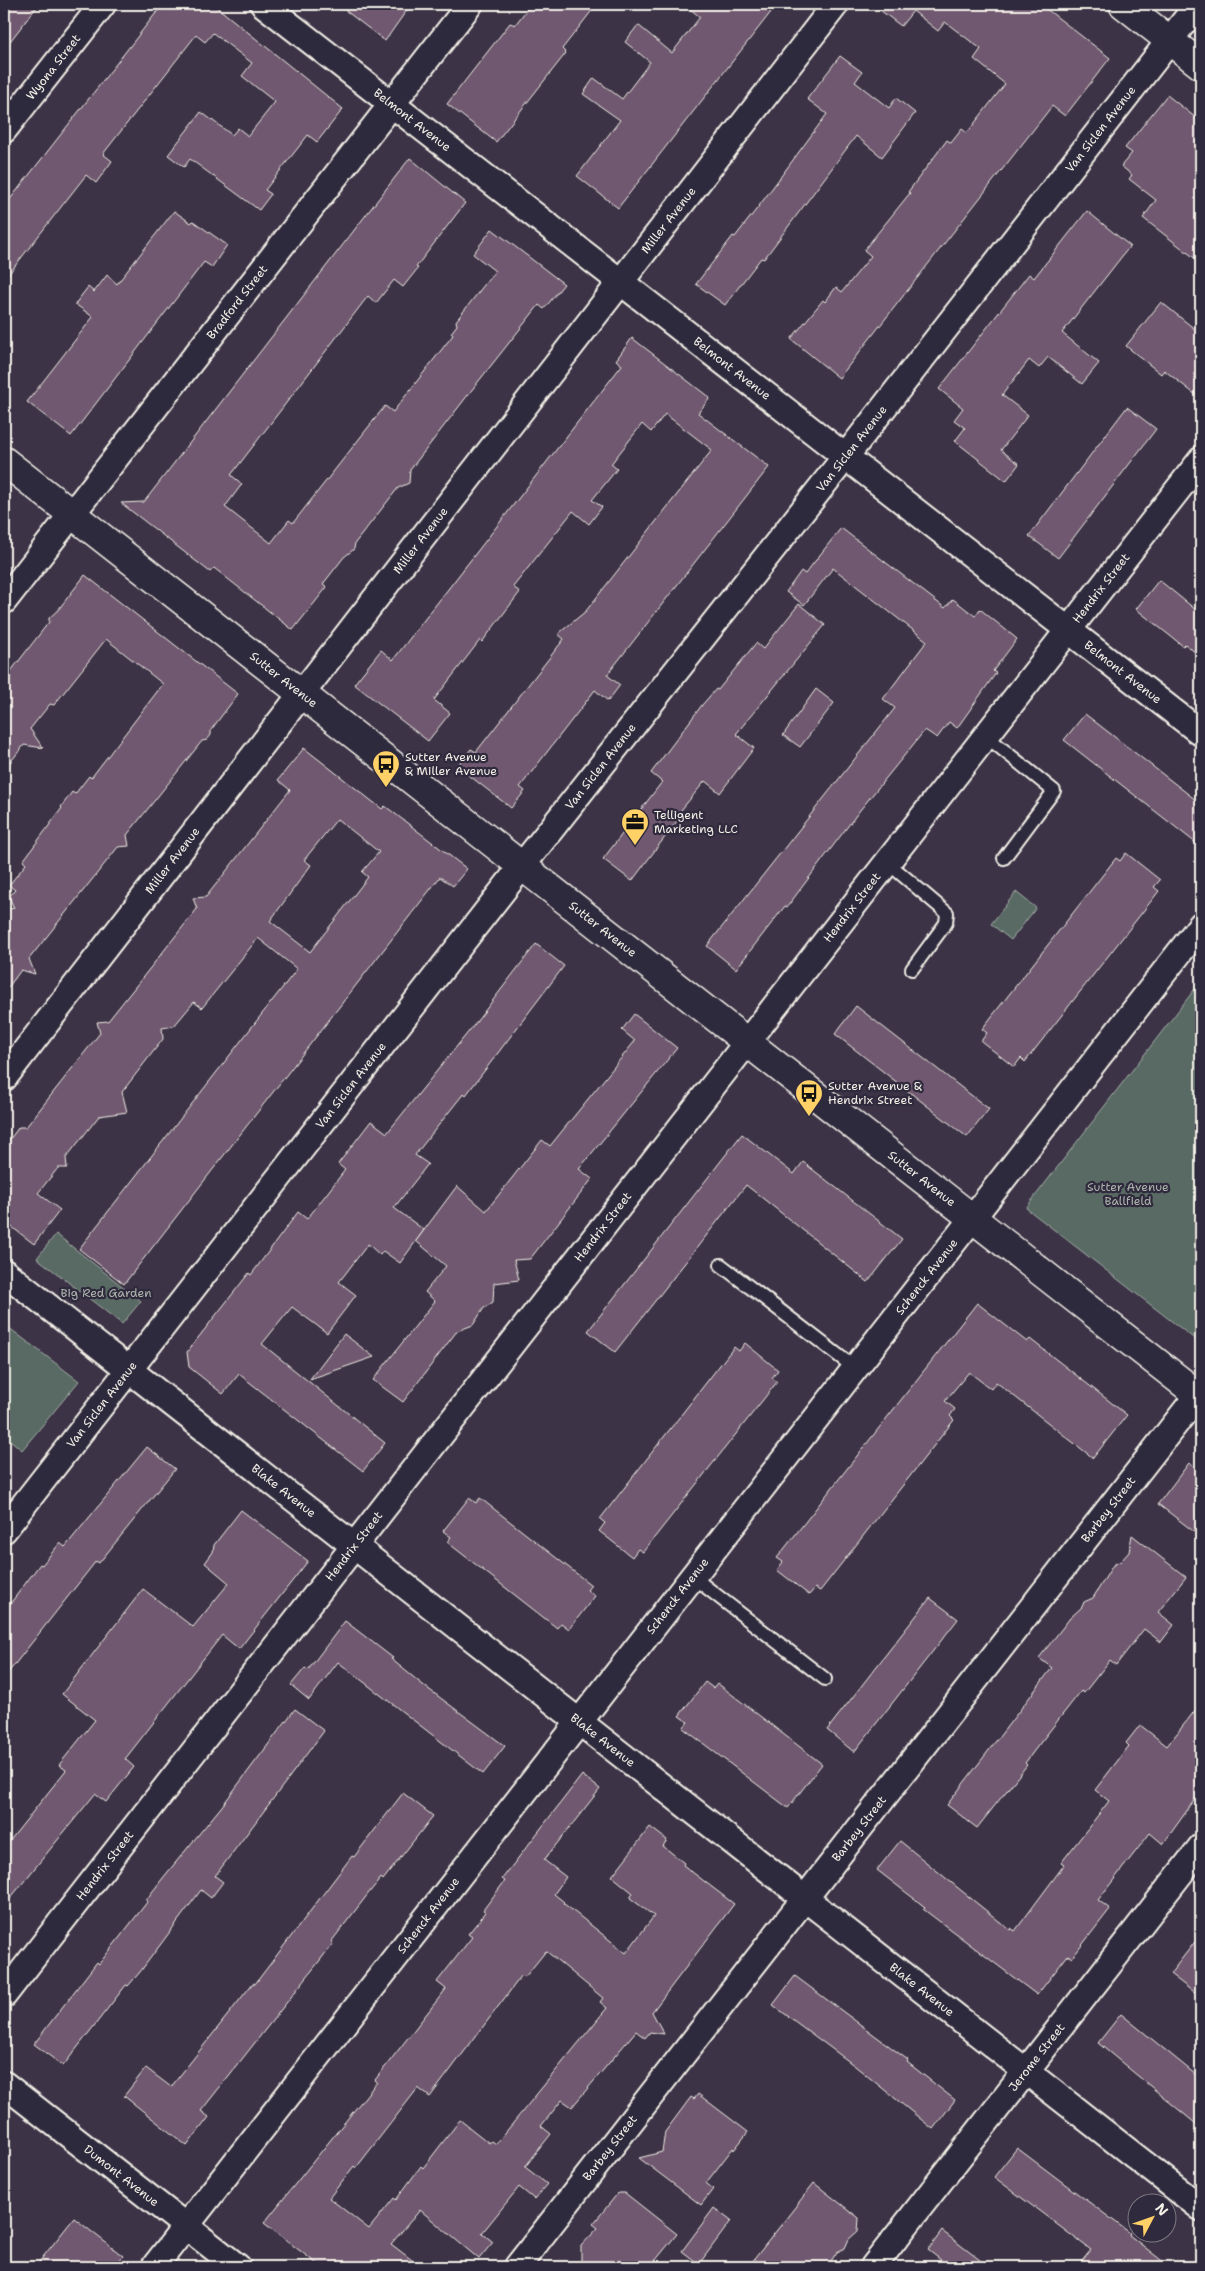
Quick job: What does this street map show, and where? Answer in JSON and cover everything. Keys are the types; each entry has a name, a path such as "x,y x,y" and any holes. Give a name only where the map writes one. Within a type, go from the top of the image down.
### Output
{"street":[{"name":"Wyona Street","path":"4,130 103,4"},
{"name":"Belmont Avenue","path":"263,4 1201,732"},
{"name":"Bradford Street","path":"4,601 470,4"},
{"name":"Miller Avenue","path":"4,1078 836,4"},
{"path":"1123,4 1201,65"},
{"name":"Van Siclen Avenue","path":"4,1530 1198,4"},
{"name":"Hendrix Street","path":"4,1995 1201,460"},
{"name":"Sutter Avenue","path":"4,461 301,695 1200,1394"},
{"name":"Schenck Avenue","path":"154,2267 1201,925"},
{"name":"Blake Avenue","path":"4,1272 1201,2208"},
{"name":"Barbey Street","path":"517,2267 1200,1394"},
{"name":"Jerome Street","path":"873,2267 1201,1847"},
{"name":"Dumont Avenue","path":"4,2084 238,2267"}],"lane":[{"path":"986,736 1054,791 1004,858"},
{"path":"887,862 947,913 946,923 912,969"},
{"path":"720,1265 856,1369"},
{"path":"694,1577 825,1679"}],"green space":[{"path":"1016,892 1036,908 1011,940 991,924"},
{"name":"Sutter Avenue Ballfield","path":"1201,981 1201,1344 1026,1208"},
{"name":"Big Red Garden","path":"56,1234 141,1301 122,1324 37,1258"},
{"path":"4,1324 79,1381 22,1450 4,1435"}],"building":[{"path":"4,4 39,4 4,49"},
{"path":"163,4 213,4 343,109 317,142 308,135 265,190 271,194 259,210 190,159 184,167 168,155 201,112 232,135 238,128 248,136 275,102 242,76 252,63 213,33 205,42 196,35 103,154 112,161 96,183 86,175 4,280 4,207"},
{"path":"337,4 411,4 385,41"},
{"path":"531,4 597,4 562,49 566,53 496,142 447,104 510,23 515,25"},
{"path":"684,4 758,4 771,12 618,208 577,176 620,120 583,94 594,78 622,99 650,62 625,42 638,25 672,53 700,17"},
{"path":"872,4 1040,4 1110,58 1065,116 1052,106 839,378 791,339 836,287 842,292 871,256 864,250 910,193 908,192 947,140 951,143 962,129 967,133 1005,84 974,59 981,49 945,22 938,31 913,11 901,26"},
{"path":"840,56 862,72 855,82 889,108 896,98 915,113 882,157 856,136 764,259 761,258 725,305 696,284 759,206 827,114 807,99"},
{"path":"1167,95 1201,122 1201,263 1143,218 1156,200 1129,179 1132,175 1121,166 1132,153 1125,148"},
{"path":"410,158 465,203 403,287 394,280 376,303 368,296 231,475 242,484 225,507 271,543 289,520 293,523 385,406 393,412 453,335 451,333 457,325 456,321 495,271 473,254 492,229 564,284 544,309 539,305 478,382 410,470 409,483 398,488 355,543 354,549 344,557 323,584 327,587 293,630 214,568 210,572 121,503 144,502"},
{"path":"174,211 191,223 193,221 227,245 212,267 204,262 71,436 27,402 93,317 75,304 88,287 94,292 107,275 117,284"},
{"path":"1087,211 1130,246 1062,333 1099,363 1082,384 1048,357 1039,368 1029,360 1002,395 1028,415 1001,450 1019,464 1006,481 955,441 965,428 954,420 963,408 939,389 1029,274 1034,278"},
{"path":"1161,302 1201,334 1201,399 1164,370 1161,374 1126,346"},
{"path":"632,338 710,398 698,413 769,467 607,675 620,685 608,701 595,690 520,787 525,791 511,808 457,766 471,749 476,752 564,639 558,634 586,611 712,450 665,414 651,432 642,424 611,464 617,469 592,500 602,507 589,524 573,511 513,587 520,592 434,700 450,713 428,741 354,684 381,650 393,660 622,365 616,360"},
{"path":"1127,407 1156,429 1058,558 1029,536"},
{"path":"841,528 945,608 953,599 975,616 980,609 1017,639 993,671 996,673 957,728 949,722 937,738 925,730 860,810 787,907 785,906 736,969 707,946 895,708 883,699 927,641 833,568 804,605 786,592 801,571 805,574"},
{"path":"85,575 238,694 211,730 211,735 207,740 202,741 127,835 129,846 118,847 29,959 35,974 21,970 4,993 4,910 14,908 9,897 15,890 9,885 26,864 23,861 72,792 75,794 89,776 91,778 163,684 106,639 54,705 50,704 30,729 43,748 24,745 4,770 4,680 49,622 49,618 58,610"},
{"path":"1159,580 1201,614 1201,657 1185,644 1183,646 1136,609"},
{"path":"799,604 825,625 736,734 754,748 720,793 705,781 677,815 680,817 632,881 603,859 662,782 651,773 702,705 716,689 718,690 756,643 763,649"},
{"path":"816,689 834,703 800,747 783,735"},
{"path":"1085,714 1201,804 1201,847 1064,740"},
{"path":"304,748 382,809 385,806 467,869 453,886 440,877 124,1284 79,1249 297,969 258,938 202,1008 194,1002 174,1026 162,1028 163,1039 122,1092 127,1112 99,1116 66,1158 67,1168 58,1168 38,1193 60,1210 34,1244 4,1221 4,1147 19,1127 26,1127 100,1033 97,1022 108,1021 197,909 193,898 206,897 290,790 278,780","holes":["337,819 379,852 362,872 368,877 310,952 270,921 311,865 304,860"]},
{"path":"1126,853 1160,880 1154,887 1159,891 1025,1062 1021,1058 1014,1067 981,1041 987,1033 982,1029 1116,858 1120,861"},
{"path":"536,944 564,966 466,1095 464,1093 415,1155 428,1164 394,1208 424,1230 400,1263 383,1251 380,1255 368,1244 339,1282 356,1295 327,1333 292,1307 262,1344 385,1443 363,1471 239,1374 223,1394 189,1367 187,1352 249,1273 251,1275 298,1212 307,1219 345,1170 338,1164 371,1121 387,1133"},
{"path":"856,1006 989,1109 967,1137 835,1034"},
{"path":"634,1014 677,1048 579,1169 592,1179 530,1259 514,1260 519,1280 494,1283 493,1302 484,1308 473,1325 457,1331 403,1402 373,1380 435,1301 425,1292 446,1266 416,1241 457,1186 486,1211 542,1140 550,1146 635,1041 622,1030"},
{"path":"742,1134 794,1174 803,1162 902,1239 868,1282 746,1185 615,1352 588,1331"},
{"path":"977,1303 1027,1342 1030,1339 1127,1415 1093,1458 996,1382 991,1389 969,1372 945,1401 955,1409 950,1416 954,1420 820,1591 815,1588 809,1595 777,1570 783,1562 777,1558"},
{"path":"344,1334 374,1357 310,1379"},
{"path":"745,1343 778,1370 772,1378 777,1382 643,1552 638,1549 632,1557 599,1531 605,1523 600,1519 734,1347 739,1351"},
{"path":"147,1447 175,1469 99,1563 96,1561 4,1678 4,1612 40,1564 42,1565 60,1543 65,1547"},
{"path":"1189,1463 1201,1472 1201,1537 1158,1504"},
{"path":"469,1498 476,1503 480,1498 591,1585 587,1590 595,1596 569,1629 561,1623 557,1628 447,1542 451,1537 443,1531"},
{"path":"241,1510 308,1561 239,1649 222,1635 125,1759 134,1767 106,1802 95,1794 4,1906 4,1848 66,1770 59,1765 95,1720 62,1694 143,1589 193,1627 229,1583 205,1563 213,1552 214,1545"},
{"path":"1132,1535 1186,1577 1158,1612 1174,1625 1161,1642 1144,1629 1116,1665 1110,1660 1084,1693 1081,1691 1025,1763 1027,1765 977,1828 947,1805 1052,1668 1039,1658 1070,1618 1082,1607 1084,1602 1093,1598 1113,1565 1121,1561 1129,1552"},
{"path":"930,1598 958,1619 854,1752 827,1730"},
{"path":"345,1621 393,1658 391,1659 423,1685 505,1746 483,1774 338,1662 309,1700 291,1685 305,1668 308,1670"},
{"path":"705,1682 713,1688 717,1683 822,1764 788,1808 683,1728 688,1722 679,1716"},
{"path":"1201,1703 1201,1791 1163,1844 1150,1833 1098,1900 1110,1909 1072,1958 1068,1955 1037,1995 923,1909 925,1907 877,1870 900,1841 1010,1930 1011,1928 1015,1931 1064,1865 1061,1863 1109,1801 1095,1790 1129,1746 1126,1743 1140,1725 1167,1746"},
{"path":"295,1709 324,1731 215,1876 223,1882 211,1898 201,1890 140,1972 128,1986 126,1985 63,2066 34,2044 97,1962 99,1964 148,1901 146,1900 222,1806"},
{"path":"582,1775 600,1789 544,1860 566,1877 554,1894 563,1903 626,1953 654,1916 630,1898 633,1893 612,1876 650,1827 667,1840 663,1846 684,1863 683,1865 734,1904 652,2012 664,2034 650,2032 645,2038 636,2031 572,2107 562,2100 541,2126 551,2134 525,2167 547,2184 534,2199 519,2187 482,2233 493,2242 479,2259 420,2210 391,2244 421,2267 321,2267 264,2223 377,2082 375,2080 446,1989 437,1982 472,1937 468,1934 486,1912 483,1910 505,1881 502,1879","holes":["546,1951 603,1998 600,2002 607,2008 496,2144 492,2141 489,2143 460,2120 423,2168 421,2166 396,2200 394,2198 369,2229 329,2198 354,2166 356,2168 418,2088 430,2097 522,1975 525,1977"]},
{"path":"403,1793 433,1816 383,1880 381,1878 368,1894 331,1942 333,1943 321,1959 201,2111 209,2117 187,2146 124,2096 146,2068 171,2087 253,1983 255,1984 352,1856 354,1857"},
{"path":"1201,1934 1201,1998 1170,1974"},
{"path":"795,1976 908,2060 907,2062 955,2100 933,2129 855,2066 773,2005"},
{"path":"1121,2014 1201,2079 1201,2128 1098,2043"},
{"path":"698,2094 748,2132 706,2183 713,2189 701,2205 639,2158 662,2152 665,2132 691,2097 694,2099"},
{"path":"1017,2148 1128,2231 1128,2244 1141,2244 1170,2267 1077,2267 1091,2250 994,2177"},
{"path":"814,2183 859,2218 858,2231 849,2239 845,2248 837,2252 827,2267 748,2267"},
{"path":"618,2193 625,2193 677,2234 650,2267 581,2267 581,2246 598,2228 593,2224"},
{"path":"714,2208 731,2221 699,2264 682,2251"},
{"path":"74,2218 123,2256 114,2267 35,2267"},
{"path":"942,2231 989,2267 950,2267 928,2250"}],"place":[{"name":"Sutter Avenue & Miller Avenue","path":"386,788"},
{"name":"Telligent Marketing LLC","path":"635,846"},
{"name":"Sutter Avenue & Hendrix Street","path":"809,1117"}]}
